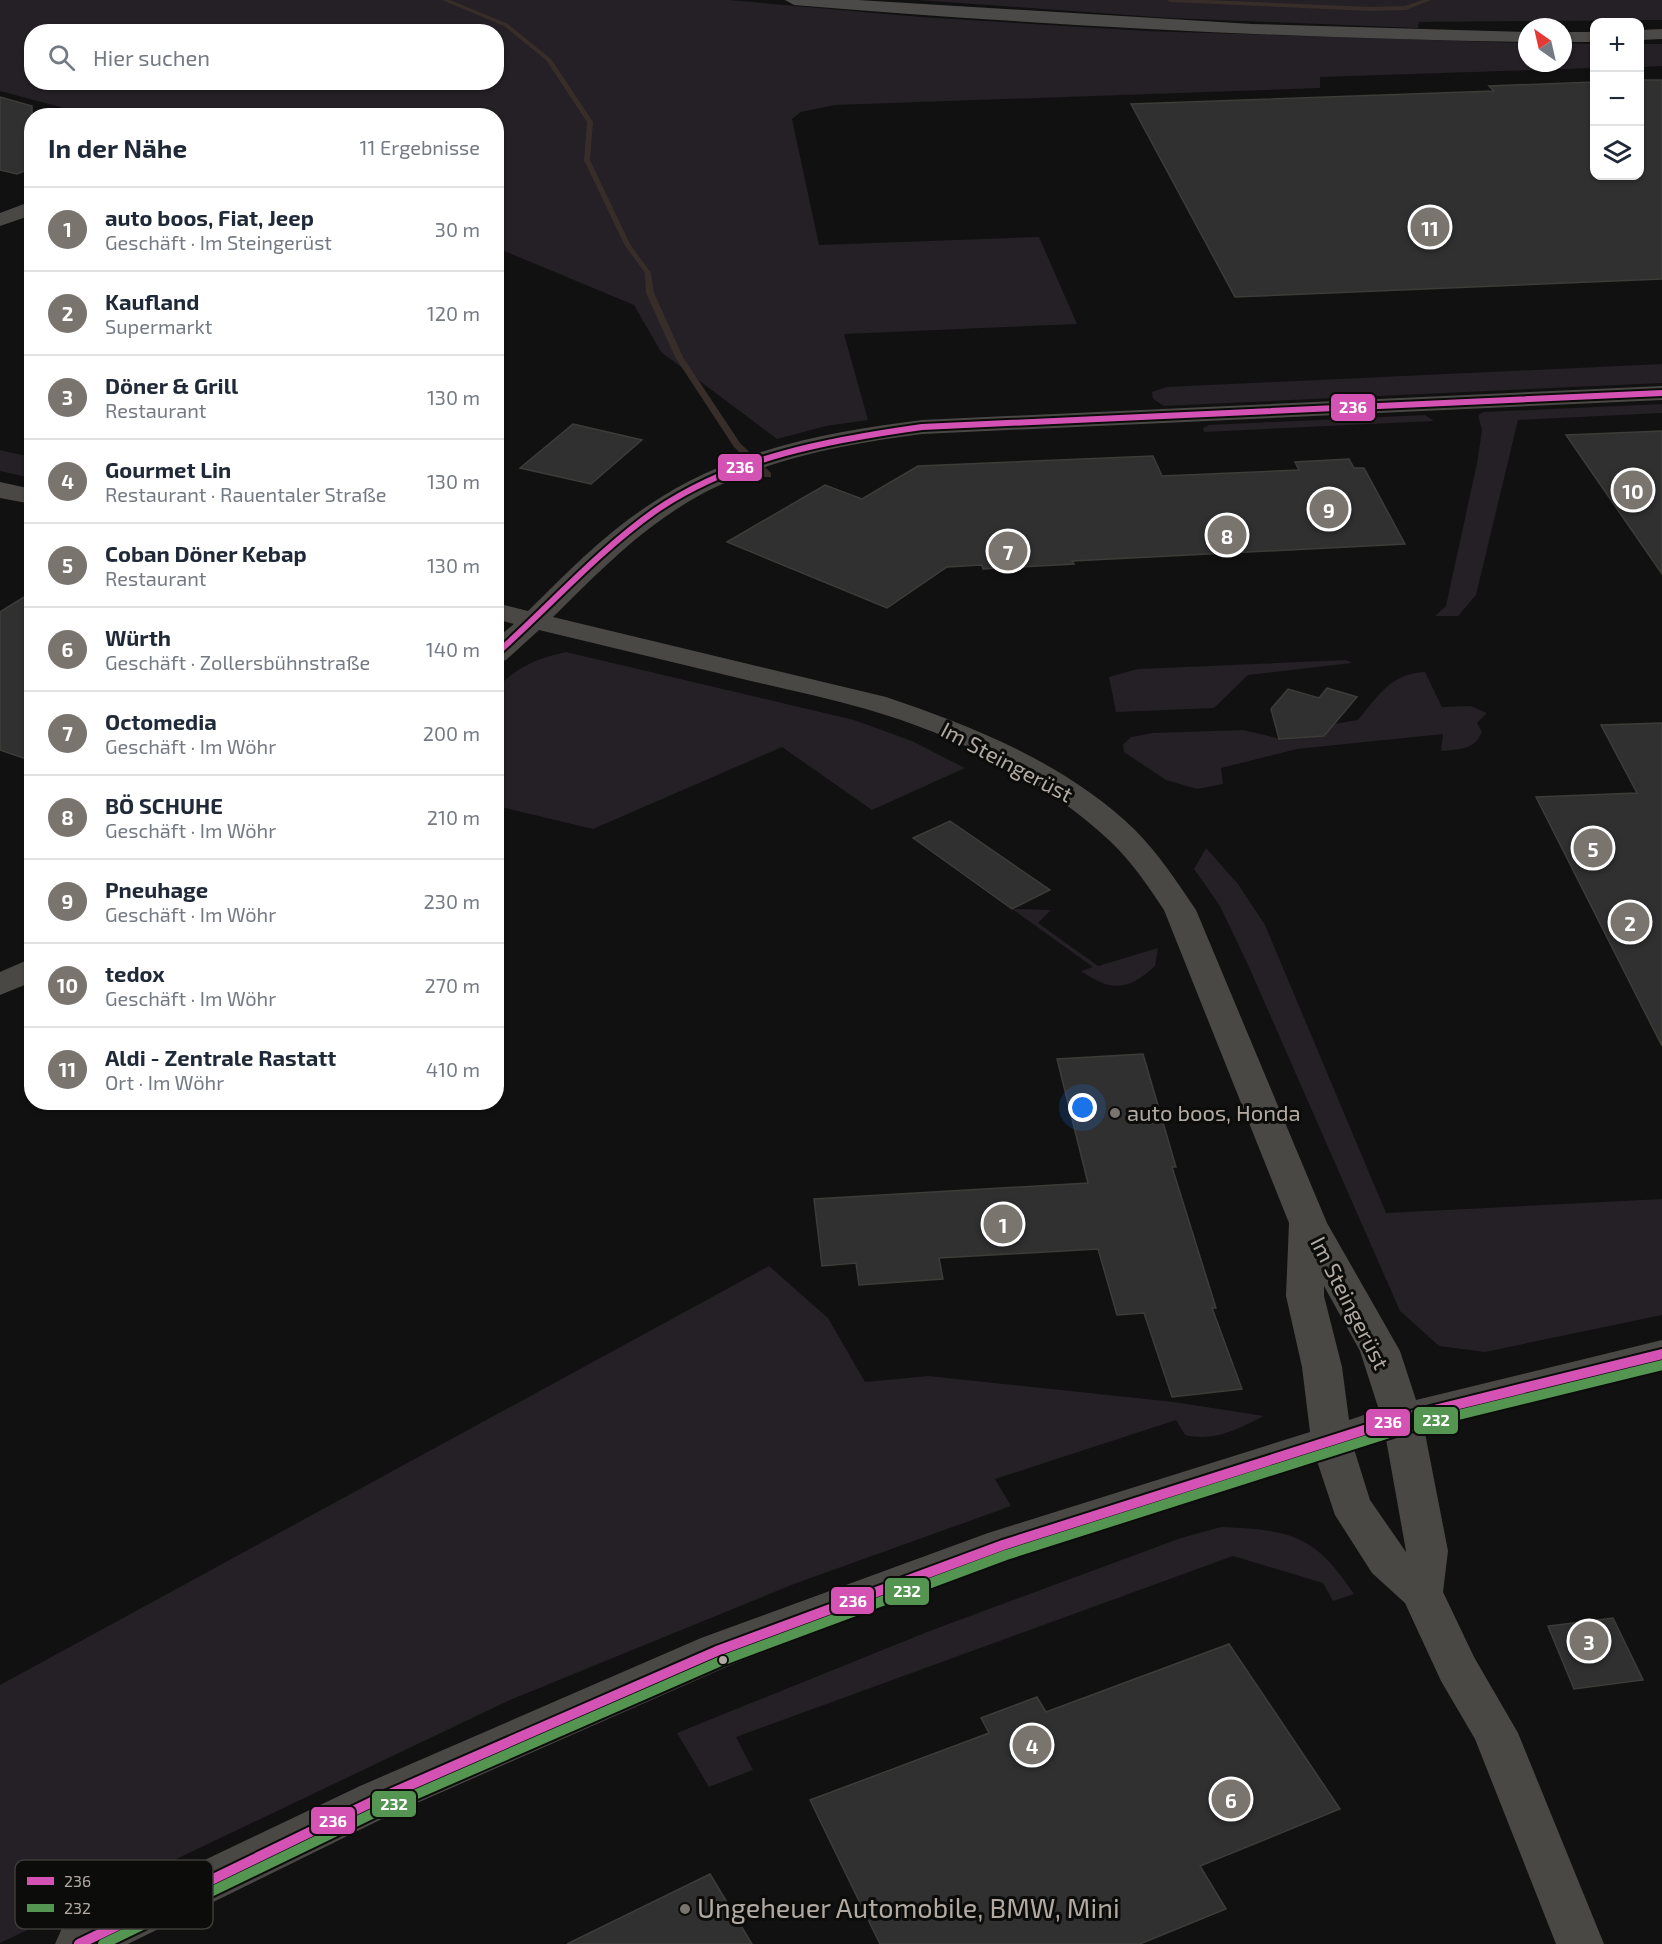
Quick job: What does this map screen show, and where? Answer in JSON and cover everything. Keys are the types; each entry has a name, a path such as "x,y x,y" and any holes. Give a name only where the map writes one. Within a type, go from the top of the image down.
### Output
{"main road":[{"path":"794,0 957,14 1170,27 1367,35 1518,37"},
{"path":"1644,36 1662,36"}],"street":[{"path":"0,220 24,210"},
{"path":"504,647 536,621 625,535 683,494 728,471 817,444 922,427 1662,393"},
{"path":"0,489 24,495"},
{"name":"Im Steingerüst","path":"504,613 876,704 921,718 974,740 1033,771 1093,811 1134,847 1160,876 1180,910 1308,1223 1380,1351 1402,1418 1427,1551 1421,1592"},
{"path":"0,986 24,972"},
{"name":"Im Steingerüst","path":"1308,1223 1305,1296 1322,1367 1331,1441 1350,1504 1387,1561 1421,1592"},
{"path":"213,1879 376,1800 717,1651 1003,1545 1402,1418 1662,1354"},
{"path":"1421,1592 1457,1668 1495,1733 1580,1944"},
{"path":"79,1944 110,1929"}],"shaded area":[{"path":"0,0 729,0 921,17 1147,31 1518,43 1518,70 1320,77 1320,88 835,105 801,112 792,119 819,245 1039,237 1077,324 844,334 868,420 826,426 777,439 661,352 634,305 504,251 504,108 64,108 0,91"},
{"path":"918,0 1662,0 1662,20 1590,18 1590,21 1572,21 1572,18 1518,18 1518,21 1419,22 1418,28 1169,18"},
{"path":"1572,43 1590,44 1590,68 1572,69"},
{"path":"1644,44 1662,44 1662,66 1644,67"},
{"path":"1662,364 1662,383 1164,406 1153,399 1152,392 1167,387"},
{"path":"1662,404 1662,413 1518,420 1476,595 1458,616 1435,616 1446,606 1477,463 1482,430 1478,415 1484,412"},
{"path":"1425,415 1434,421 1204,432 1203,428 1209,425"},
{"path":"0,450 24,455 24,476 0,471"},
{"path":"566,652 854,720 912,741 965,768 872,810 782,747 593,829 504,808 504,681 528,664"},
{"path":"1346,660 1352,663 1248,675 1214,708 1116,712 1109,677 1138,669"},
{"path":"1425,672 1442,707 1471,706 1487,713 1477,723 1482,732 1475,743 1459,749 1441,751 1443,734 1297,749 1221,768 1223,784 1197,789 1166,780 1124,752 1123,745 1131,737 1153,733 1243,730 1281,739 1326,736 1322,726 1358,720 1379,694 1394,681"},
{"path":"1206,848 1238,884 1265,925 1386,1213 1662,1199 1662,1315 1485,1352 1439,1346 1400,1311 1249,967 1220,906 1194,869"},
{"path":"1012,909 1051,910 1038,923 1098,966 1158,948 1155,966 1128,984 1119,986 1101,983 1081,971 1093,967"},
{"path":"769,1266 828,1318 865,1382 928,1376 1174,1402 1264,1416 1226,1433 1207,1437 1185,1435 1176,1420 995,1479 1011,1506 794,1584 510,1700 174,1860 15,1860 15,1929 29,1929 0,1943 0,1685"},
{"path":"1221,1527 1266,1530 1299,1539 1313,1547 1326,1559 1354,1594 1333,1601 1323,1583 1233,1556 736,1737 753,1770 709,1787 677,1733 927,1632 1181,1538"}],"building":[{"path":"1644,80 1662,80 1662,279 1235,297 1131,104 1494,91 1489,86 1590,82 1590,180 1644,180"},
{"path":"0,97 32,106 32,108 24,108 24,171 17,174 0,170"},
{"path":"573,424 642,440 591,484 520,468"},
{"path":"1662,431 1662,574 1566,435"},
{"path":"1153,456 1162,476 1299,470 1295,462 1349,459 1354,468 1364,468 1405,544 1072,561 1074,564 983,569 982,565 947,567 887,608 727,542 825,485 862,499 918,466"},
{"path":"24,597 24,758 0,750 0,612"},
{"path":"1327,688 1357,697 1324,736 1279,739 1271,709 1288,689 1319,698"},
{"path":"1662,723 1662,1046 1536,797 1637,793 1601,725"},
{"path":"950,821 1050,890 1012,909 913,838"},
{"path":"1143,1054 1176,1167 1172,1167 1216,1308 1212,1308 1242,1389 1172,1397 1144,1313 1117,1315 1098,1249 939,1258 943,1279 859,1285 856,1263 822,1266 814,1199 1088,1183 1057,1059"},
{"path":"1613,1618 1643,1680 1574,1689 1548,1626"},
{"path":"1229,1644 1340,1809 1200,1866 1226,1909 1140,1944 880,1944 810,1800 989,1733 981,1718 1037,1697 1046,1712"},
{"name":"Ungeheuer Automobile, BMW, Mini","path":"710,1874 752,1944 567,1944"}],"waterway":[{"path":"445,0 504,24"},
{"path":"1170,0 1370,9 1406,8 1428,0"},
{"path":"504,24 548,59 590,122 587,160 627,244 648,273 650,293 679,357 737,445 768,475"}],"transit line":[{"name":"236","path":"504,647 614,544 656,511 717,476 750,463 818,444 922,427 1662,393"},
{"name":"236","path":"213,1879 376,1800 717,1651 1003,1545 1402,1418 1662,1354"},
{"name":"232","path":"213,1891 380,1810 721,1661 1006,1555 1405,1428 1662,1365"},
{"name":"236","path":"79,1944 110,1929"},
{"name":"232","path":"103,1944 134,1929"}],"place":[{"name":"Aldi - Zentrale Rastatt","path":"1430,227"},
{"name":"tedox","path":"1633,490"},
{"name":"Pneuhage","path":"1329,509"},
{"name":"BÖ SCHUHE","path":"1227,535"},
{"name":"Octomedia","path":"1008,551"},
{"name":"Coban Döner Kebap","path":"1593,848"},
{"name":"Kaufland","path":"1630,922"},
{"name":"auto boos, Honda","path":"1115,1113"},
{"name":"auto boos, Fiat, Jeep","path":"1003,1224"},
{"name":"Döner & Grill","path":"1589,1641"},
{"name":"Gourmet Lin","path":"1032,1745"},
{"name":"Würth","path":"1231,1799"},
{"name":"Ungeheuer Automobile, BMW, Mini","path":"685,1909"}]}
